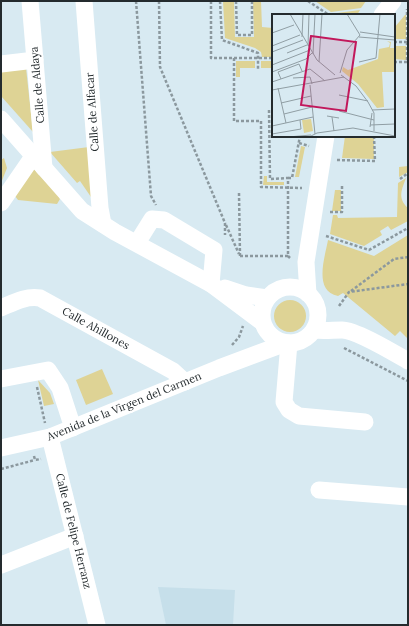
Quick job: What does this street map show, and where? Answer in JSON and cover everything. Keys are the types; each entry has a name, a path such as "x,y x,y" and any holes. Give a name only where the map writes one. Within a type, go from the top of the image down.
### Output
{"street":[{"name":"Calle de Aldaya","path":"30,1 44,168"},
{"name":"Calle de Alfacar","path":"84,1 100,208 103,224"},
{"path":"384,14 400,5"},
{"path":"1,64 35,60"},
{"path":"4,129 34,155 82,211 211,284 263,324 272,337 287,343 299,342 314,330 318,321 318,310 314,301 308,294 300,289 291,287 282,288 267,298 261,314 263,324 259,340 246,358"},
{"path":"291,287 326,137"},
{"path":"2,202 34,155"},
{"path":"137,243 152,219 164,220 214,250 211,284"},
{"path":"298,260 308,294"},
{"path":"211,284 246,295 267,298"},
{"name":"Calle Ahillones","path":"1,308 22,298 40,298 173,371 186,382"},
{"path":"318,310 340,324 343,330"},
{"path":"314,330 343,330 369,339 408,361"},
{"path":"287,343 284,402 289,410 299,416 366,422"},
{"name":"Avenida de la Virgen del Carmen","path":"1,448 48,433 73,428 287,343"},
{"path":"1,379 48,370 60,388 73,428"},
{"name":"Calle de Felipe Herranz","path":"48,433 97,625"},
{"path":"319,490 408,497"},
{"path":"1,565 75,536"}],"path":[{"path":"136,1 151,196 158,208 152,219"},
{"path":"159,1 160,67 240,256"},
{"path":"211,1 211,58 272,58"},
{"path":"220,1 222,40 258,53 258,69"},
{"path":"236,1 237,35 252,35 252,1"},
{"path":"308,1 328,14"},
{"path":"395,62 407,62 407,42 400,5"},
{"path":"395,42 407,42"},
{"path":"234,58 234,120 261,121 261,187 302,188"},
{"path":"269,110 270,178 292,178 300,137"},
{"path":"336,160 374,161 374,137"},
{"path":"299,143 305,145"},
{"path":"400,178 408,173"},
{"path":"288,178 288,256"},
{"path":"329,212 342,212 341,184"},
{"path":"239,193 240,256"},
{"path":"225,223 225,235"},
{"path":"326,236 369,250 408,228"},
{"path":"240,256 288,256 298,260"},
{"path":"339,306 349,292 394,259 408,257"},
{"path":"349,292 408,284"},
{"path":"344,347 408,381"},
{"path":"35,380 48,433"},
{"path":"1,469 35,460"}],"shaded area":[{"path":"223,1 234,1 235,37 254,37 253,1 261,1 262,27 272,28 272,57 262,57 261,52 255,48 225,38"},
{"path":"315,1 366,1 361,8 331,12"},
{"path":"360,10 358,14 337,13"},
{"path":"406,15 406,39 395,39 395,27"},
{"path":"395,46 406,46 406,60 395,59"},
{"path":"236,61 255,61 255,68 240,68 240,77 236,77"},
{"path":"261,61 272,61 272,68 261,68"},
{"path":"26,68 33,132 1,96 1,70"},
{"path":"345,137 374,137 374,159 342,158"},
{"path":"301,146 305,147 299,177 295,177"},
{"path":"89,147 94,194 91,197 80,181 77,183 50,152"},
{"path":"4,158 7,168 1,183 1,160"},
{"path":"408,166 408,172 399,177 399,167"},
{"path":"32,167 58,195 60,199 57,204 18,200 15,196"},
{"path":"264,176 267,176 267,182 284,182 284,185 263,185"},
{"path":"406,178 401,197 402,201 408,208 408,221 391,230 388,226 380,231 382,235 364,246 330,234 333,215 337,215 338,218 397,217 398,183"},
{"path":"335,190 341,190 341,211 332,211"},
{"path":"408,235 408,339 400,331 395,336 343,293 338,296 330,293 325,288 322,272 328,240 374,256"},
{"path":"290,300 299,303 303,307 306,316 303,325 299,329 290,332 281,329 277,325 274,316 277,307 281,303"},
{"path":"102,369 113,394 86,405 76,380"},
{"path":"38,380 50,393 54,404 44,406"},
{"path":"158,587 235,590 233,625 166,625"}]}
